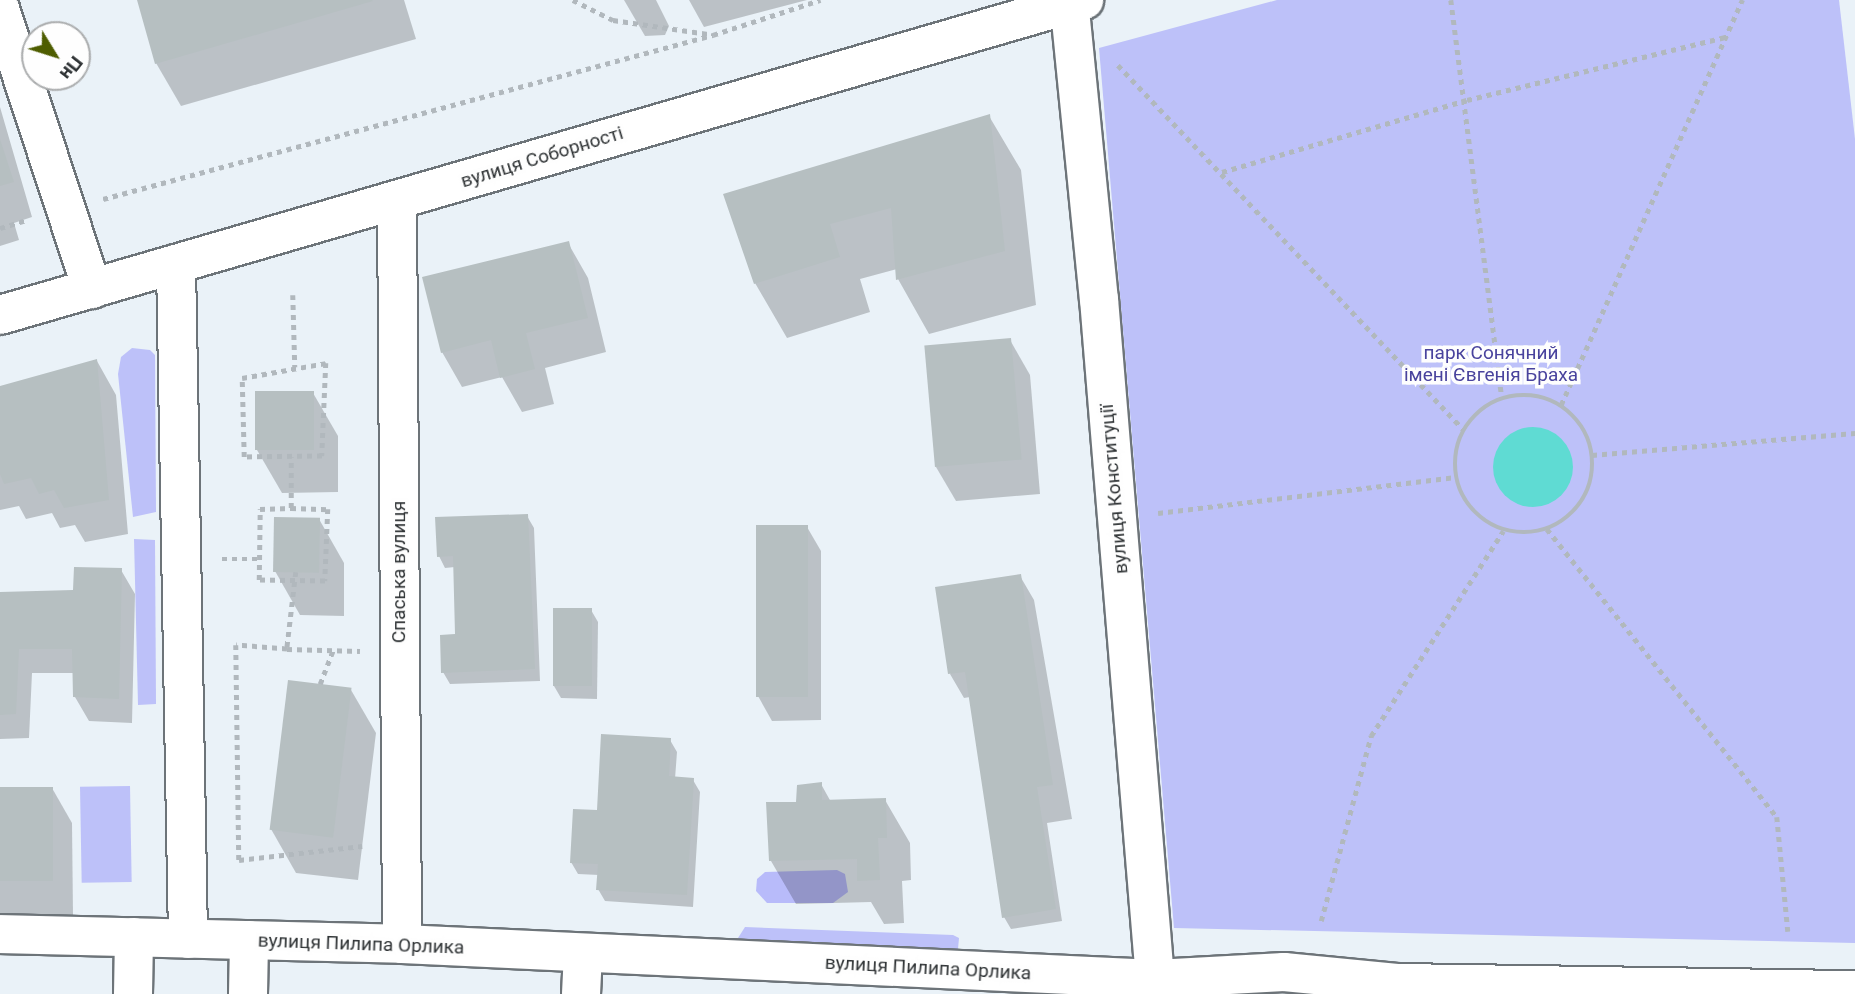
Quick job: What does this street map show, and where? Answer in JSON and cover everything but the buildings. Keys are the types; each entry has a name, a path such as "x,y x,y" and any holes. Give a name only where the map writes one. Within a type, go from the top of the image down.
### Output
{"street":[{"name":"вулиця Соборності","path":"0,314 1074,1"},
{"name":"вулиця Конституції","path":"1074,1 1152,986"},
{"path":"0,9 92,289"},
{"name":"Спаська вулиця","path":"397,200 402,944"},
{"path":"176,264 188,939"},
{"name":"вулиця Пилипа Орлика","path":"0,934 402,944 1152,986 1284,972 1397,988 1855,990"},
{"path":"133,994 134,937"},
{"path":"248,994 249,940"},
{"path":"581,994 583,953"}],"path":[{"path":"573,0 613,20 713,35"},
{"path":"0,228 713,35 820,0"},
{"path":"1451,0 1467,100 1502,398"},
{"path":"1561,405 1742,0"},
{"path":"1222,172 1467,100 1725,37"},
{"path":"1118,56 1118,68 1222,172 1464,430"},
{"path":"293,295 295,367"},
{"path":"326,363 321,456 291,457 244,457 242,378 326,363"},
{"path":"1542,397 1561,405 1587,436 1592,455 1591,478 1583,500 1567,518 1546,529 1503,531 1476,514 1455,477 1455,455 1464,430 1487,405 1502,398 1542,397"},
{"path":"1592,455 1855,433"},
{"path":"291,457 291,508"},
{"path":"1154,514 1455,477"},
{"path":"260,509 328,509 325,581 259,580 259,559 260,509"},
{"path":"1546,529 1777,817 1788,931"},
{"path":"1321,921 1371,736 1503,531"},
{"path":"207,560 259,559"},
{"path":"287,649 296,572"},
{"path":"320,684 333,650 236,645 239,860 376,845"}],"green space":[{"name":"парк Сонячний імені Євгенія Браха","path":"1277,0 1839,0 1855,139 1855,943 1174,928 1099,48"},
{"path":"132,348 150,350 155,355 156,512 133,517 118,374 121,357"},
{"path":"134,539 155,540 156,704 138,705"},
{"path":"130,786 132,882 82,883 80,787"},
{"path":"745,927 953,935 959,938 958,949 952,951 743,944 738,938"}],"shaded area":[{"path":"1533,427 1548,430 1561,439 1570,452 1573,467 1570,482 1561,495 1548,504 1533,507 1518,504 1505,495 1496,482 1493,467 1496,452 1505,439 1518,430"},
{"path":"837,870 845,874 848,892 833,903 767,903 756,891 757,879 765,872"}]}
